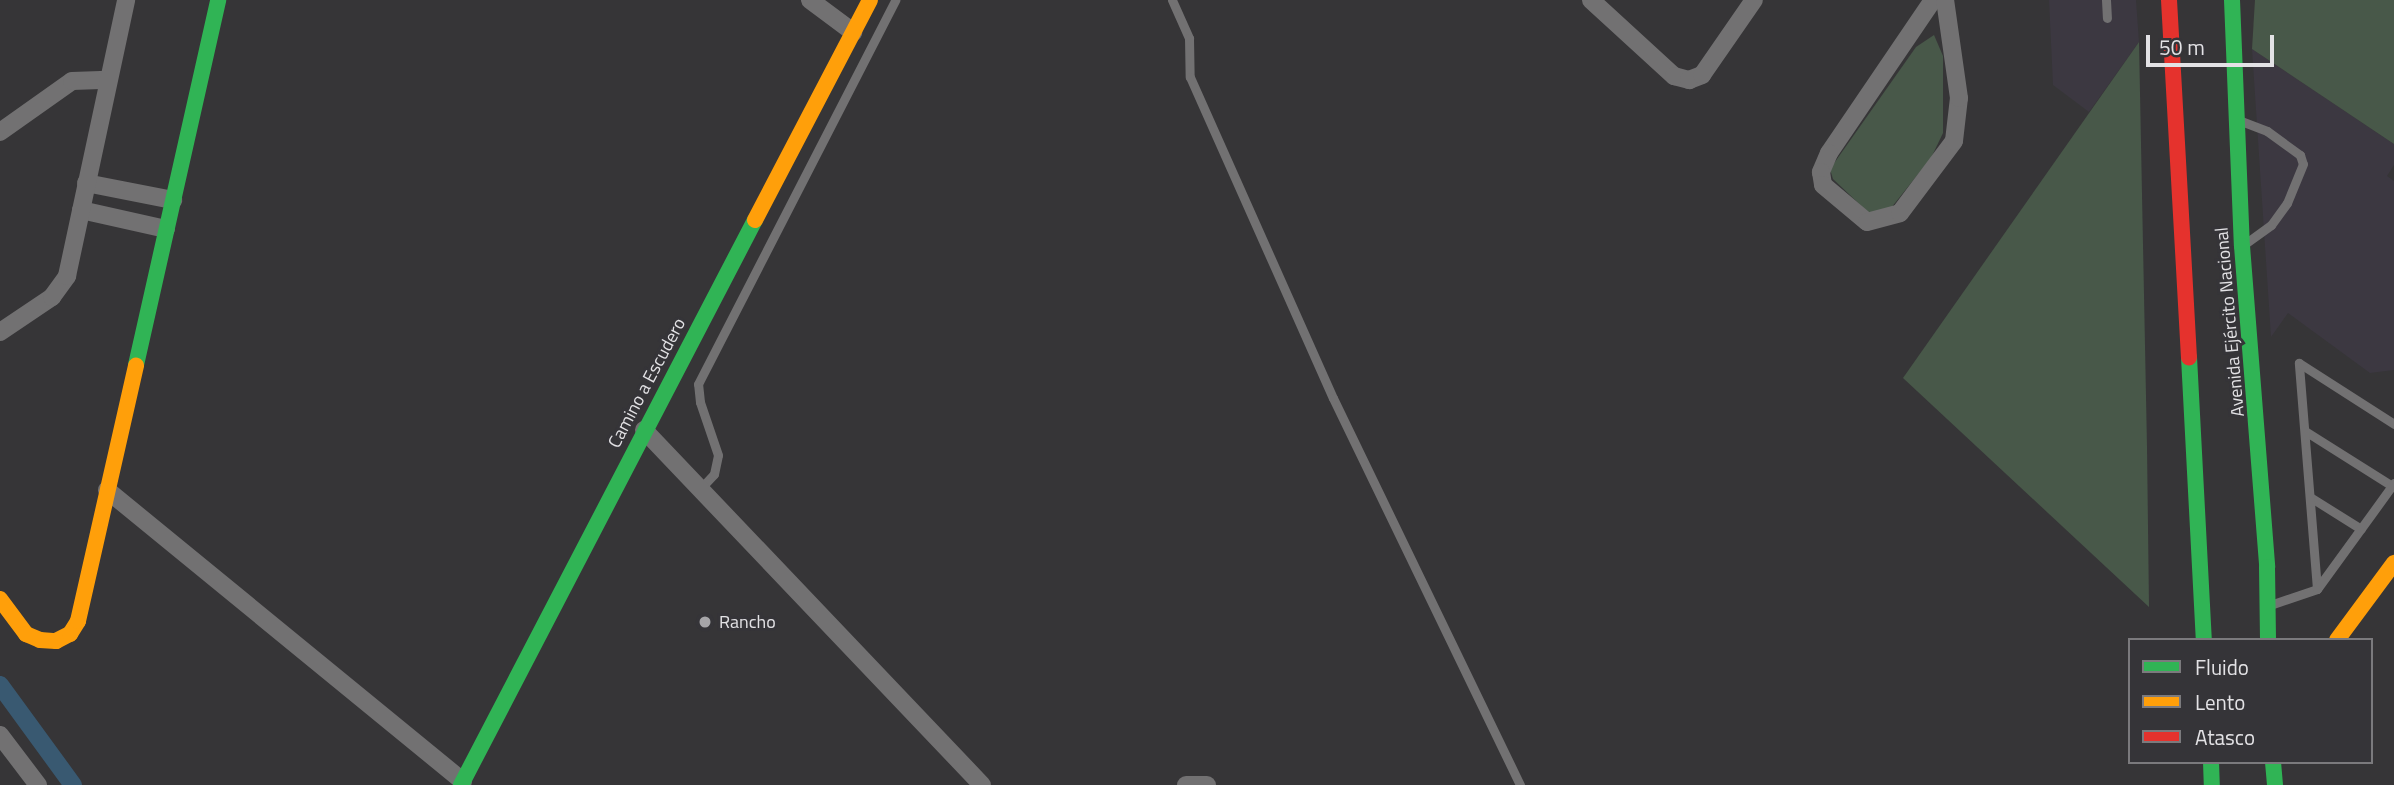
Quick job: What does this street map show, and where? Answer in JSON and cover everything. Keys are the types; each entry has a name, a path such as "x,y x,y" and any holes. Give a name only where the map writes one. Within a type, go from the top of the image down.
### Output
{"street":[{"path":"0,332 61,288 81,210 125,0"},
{"path":"0,599 26,634 56,641 70,634 78,621 218,0"},
{"path":"810,0 853,32"},
{"name":"Camino a Escudero","path":"462,784 644,429 870,0"},
{"path":"1591,0 1674,76 1689,80 1702,75 1754,0"},
{"path":"1933,0 1829,153 1821,172 1823,185 1867,222 1900,213 1954,141 1959,98 1945,0"},
{"path":"2169,0 2204,638"},
{"name":"Avenida Ejército Nacional","path":"2232,0 2242,246 2268,605 2268,638"},
{"path":"0,132 72,81 108,80"},
{"path":"86,183 173,201"},
{"path":"81,210 166,229"},
{"path":"644,429 982,785"},
{"path":"107,490 462,784"},
{"path":"2338,638 2394,563"},
{"path":"2360,638 2394,593"},
{"path":"0,735 38,785"},
{"path":"2211,764 2212,785"},
{"path":"2273,764 2275,785"},
{"path":"1186,785 1207,785"}],"lane":[{"path":"701,488 714,474 718,455 698,384 895,0"},
{"path":"1172,0 1187,29 1190,77 1334,398 1520,785"},
{"path":"2106,0 2107,19"},
{"path":"2235,118 2267,131 2300,155 2303,164 2297,186 2279,214 2242,246"},
{"path":"2317,589 2300,363 2394,424"},
{"path":"2268,605 2317,589 2393,485 2305,431"},
{"path":"2310,497 2361,529"}],"shaded area":[{"path":"2049,0 2136,0 2139,42 2089,112 2053,85"},
{"path":"2252,49 2394,144 2394,165 2387,176 2394,181 2394,370 2370,373 2288,313 2271,337"}],"green space":[{"path":"2255,0 2394,0 2394,144 2252,49"},
{"path":"1934,35 1943,56 1943,133 1931,158 1887,213 1872,216 1833,179 1830,169 1916,47"},
{"path":"2139,42 2147,447 2149,607 1903,378"}],"waterway":[{"path":"0,685 73,785"}],"traffic: fast":[{"path":"136,365 218,0"},
{"path":"2232,0 2242,246 2267,567 2268,638"},
{"path":"461,785 755,220"},
{"path":"2189,357 2204,638"},
{"path":"2211,764 2212,785"},
{"path":"2273,764 2275,785"}],"traffic: slow":[{"path":"755,220 870,0"},
{"path":"0,599 26,634 40,640 56,641 70,634 78,621 136,365"},
{"path":"2338,638 2394,563"}],"traffic: jam":[{"path":"2169,0 2189,357"}],"place":[{"name":"Rancho","path":"705,622"}]}
